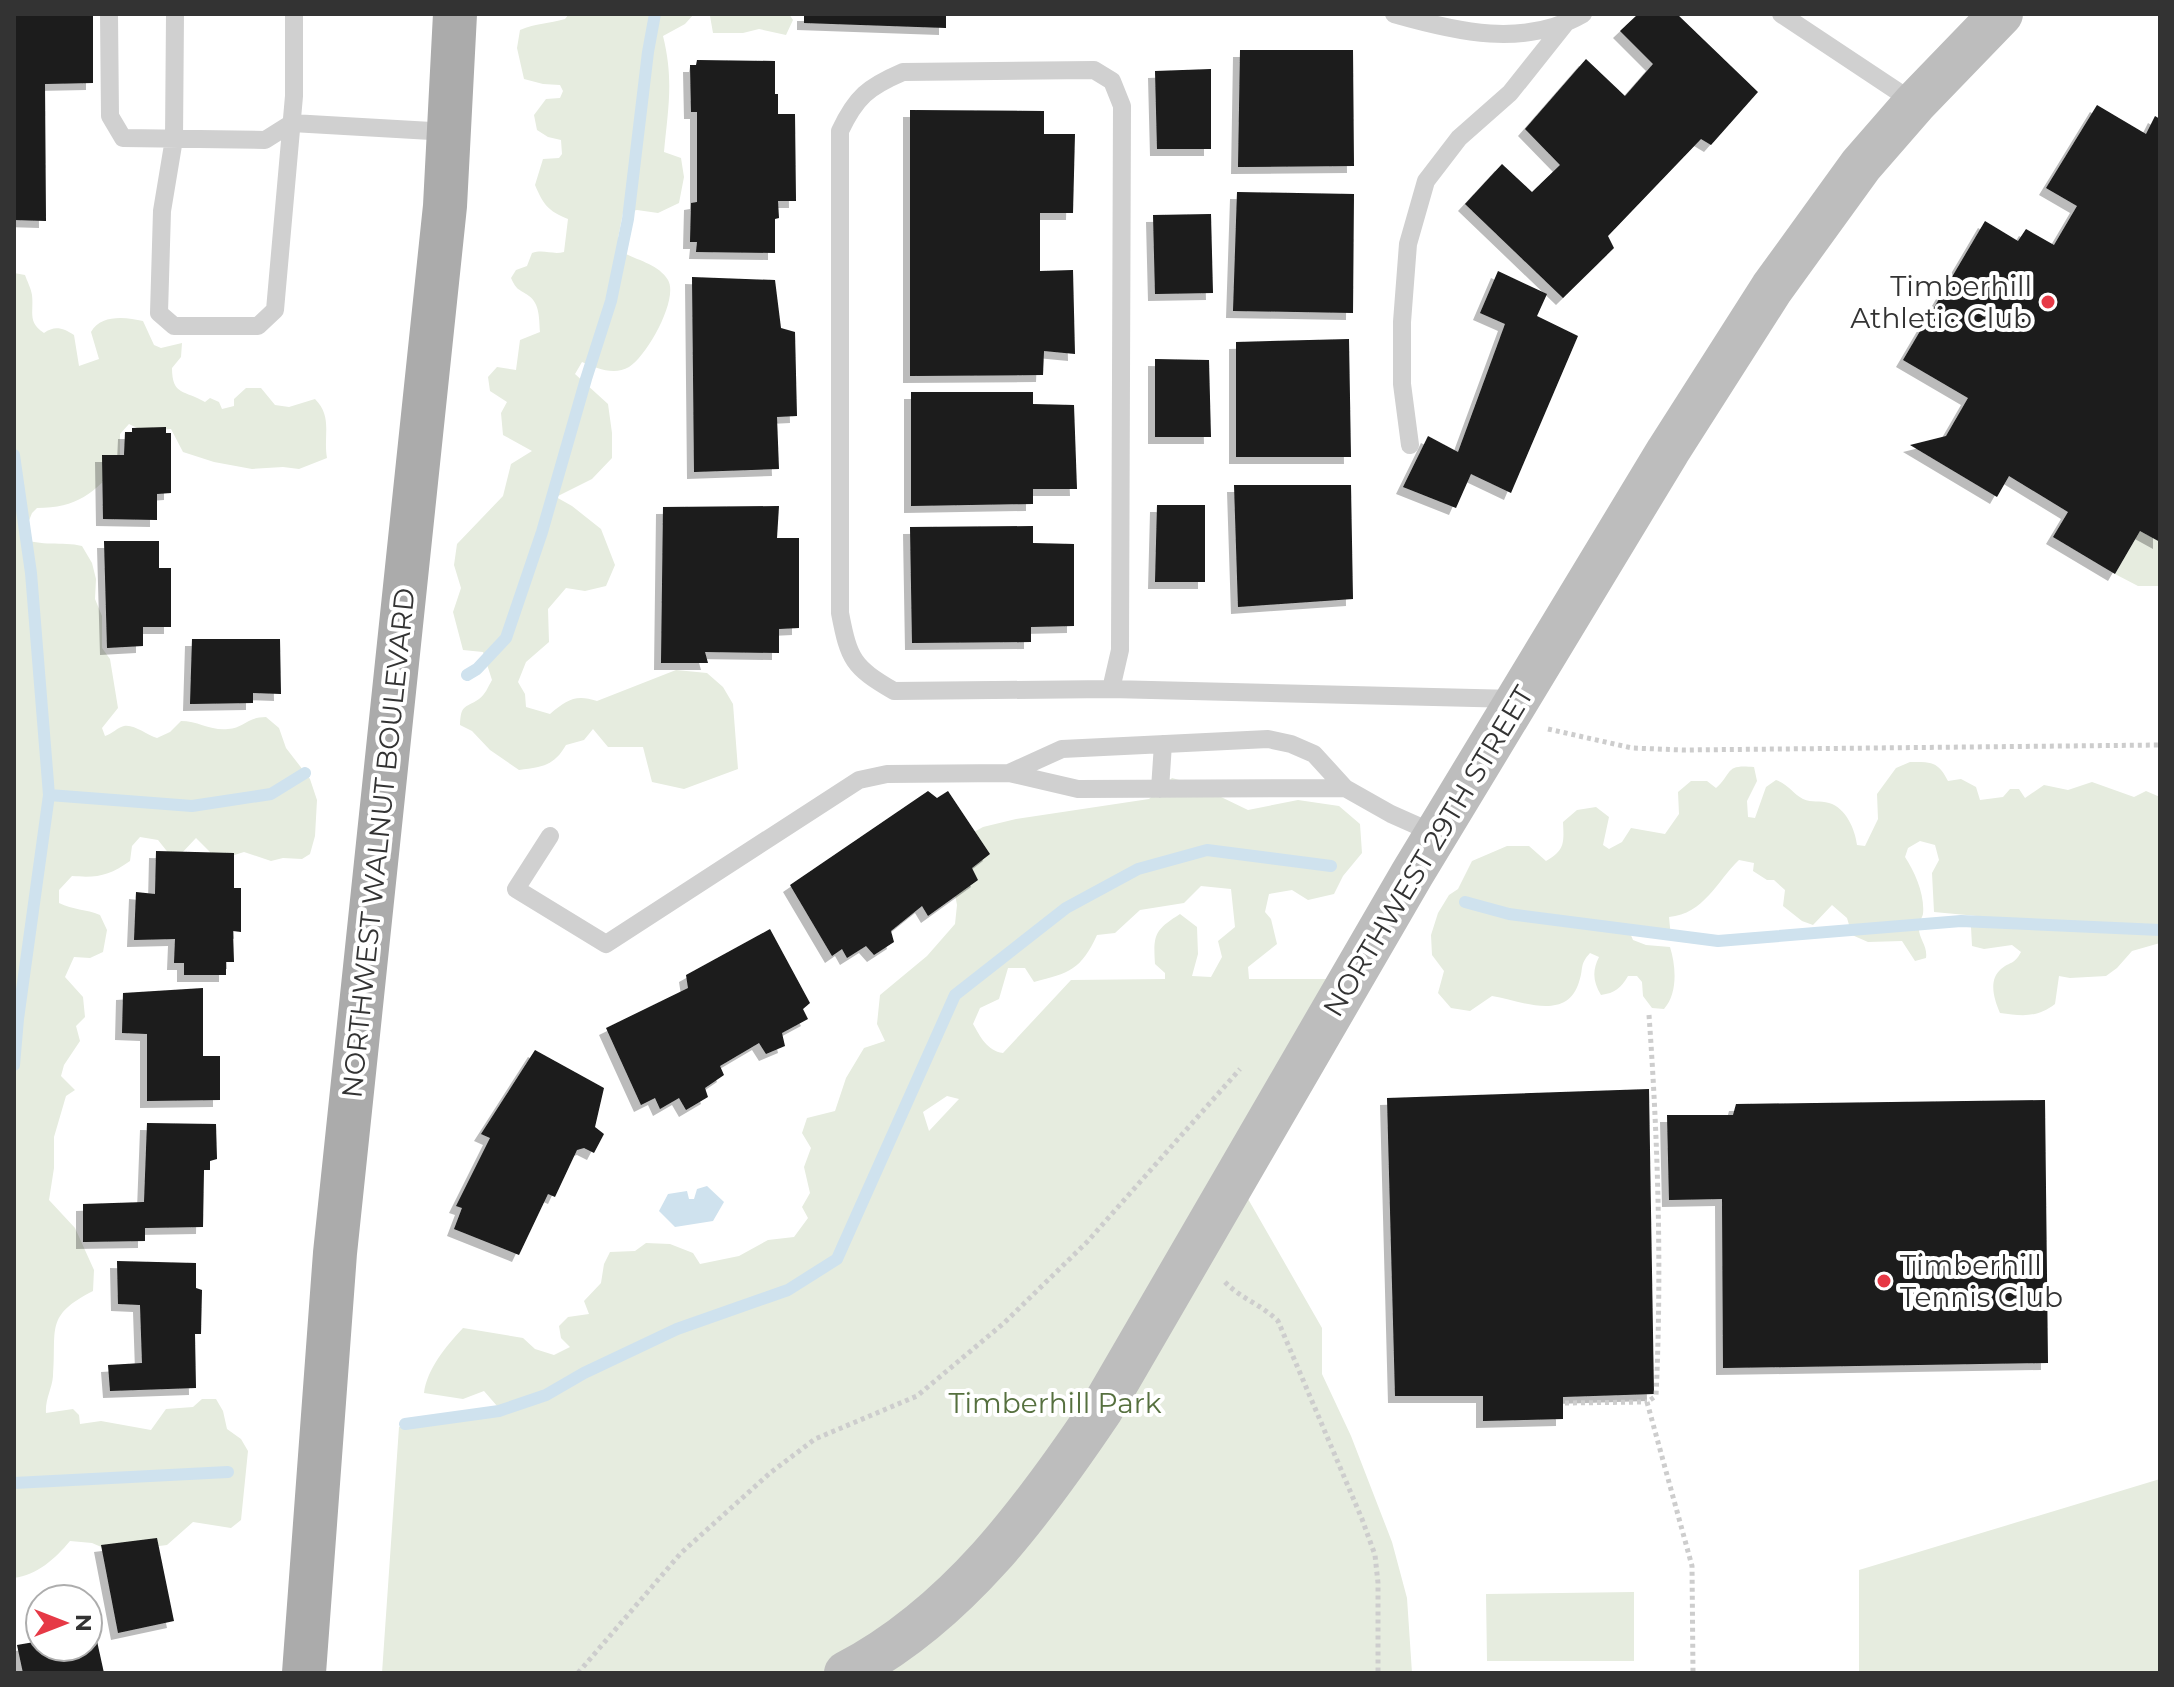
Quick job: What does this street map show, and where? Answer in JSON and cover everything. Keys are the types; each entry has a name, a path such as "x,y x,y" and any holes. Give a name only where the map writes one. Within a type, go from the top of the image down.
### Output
{"main road":[{"name":"NORTHWEST WALNUT BOULEVARD","path":"304,1673 335,1253 442,234 455,14"}],"street":[{"name":"NORTHWEST 29TH STREET","path":"846,1673 929,1617 993,1556 1053,1480 1101,1410 1436,834 1660,465 1772,288 1861,165 1915,103 2001,14"}],"lane":[{"path":"109,14 110,116 123,138 265,140 292,123 449,132"},
{"path":"175,14 174,139 162,211 159,313 174,326 258,326 275,310 294,96 294,14"},
{"path":"1394,14 1476,32 1517,36 1565,24 1583,14"},
{"path":"1781,14 1915,103"},
{"path":"1410,445 1402,384 1402,322 1408,244 1426,181 1459,138 1510,93 1565,24"},
{"path":"1111,689 1120,650 1122,106 1112,81 1094,70 903,72 874,84 853,105 840,131 840,613 846,648 863,673 894,691 1111,689 1514,707"},
{"path":"1009,773 1062,749 1268,739 1314,754 1345,788 1391,814 1436,834"},
{"path":"1160,789 1163,744"},
{"path":"550,836 516,889 606,944 859,780 887,774 1009,773 1078,789 1345,788"}],"path":[{"path":"1514,707 1563,734 1632,748 2160,745"},
{"path":"1565,1403 1647,1402 1656,1396 1659,1324 1656,1103 1649,1015"},
{"path":"578,1673 681,1553 770,1473 815,1439 917,1396 1004,1323 1087,1242 1240,1069"},
{"path":"1194,1249 1231,1288 1266,1309 1278,1321 1375,1555 1378,1673"},
{"path":"1647,1402 1692,1566 1693,1673"}],"green space":[{"path":"569,14 694,14 685,24 663,36 669,81 664,152 681,158 684,177 679,203 658,213 637,210 623,213 618,238 626,254 654,267 668,280 669,300 652,340 636,361 623,370 605,370 582,362 575,374 608,404 612,458 592,479 556,497 601,529 615,565 606,586 585,591 566,588 548,609 549,642 526,662 518,682 525,694 526,707 550,714 572,700 583,698 597,701 676,670 707,673 723,687 733,704 738,769 684,789 652,782 643,747 608,747 593,729 584,740 566,745 552,761 519,770 490,750 472,731 460,725 462,710 481,697 492,680 483,652 463,650 453,612 461,588 454,565 457,544 503,496 511,464 532,451 503,435 501,413 507,402 490,391 488,377 497,367 516,370 520,340 540,332 535,303 516,287 511,278 516,270 527,266 532,253 564,252 568,219 547,206 535,185 543,159 559,158 562,154 561,140 537,130 534,115 546,99 560,98 563,91 560,85 524,79 517,48 520,30 565,19"},
{"path":"706,14 789,14 793,20 786,35 759,29 743,33 713,33 710,16"},
{"path":"14,273 25,275 32,295 35,325 44,333 59,328 74,335 79,366 99,359 91,332 95,326 122,318 143,321 154,345 161,348 182,343 181,357 172,368 174,383 177,388 205,402 210,398 219,402 222,409 234,406 234,399 246,388 261,388 275,405 289,407 315,399 326,420 327,458 299,469 252,469 183,452 171,429 143,431 129,424 120,434 120,464 111,474 93,491 74,502 37,508 22,538 82,546 92,563 96,579 95,599 102,616 102,648 110,659 118,708 102,728 105,736 128,726 157,738 170,732 181,721 228,729 266,717 279,728 286,748 310,779 317,800 315,836 310,854 302,859 271,861 244,852 228,857 213,855 196,838 180,855 170,855 158,840 140,837 132,846 130,861 123,866 102,875 72,876 59,890 59,903 100,915 107,930 103,952 90,958 74,957 65,977 83,997 85,1017 76,1026 80,1041 64,1065 61,1076 75,1090 66,1096 54,1137 54,1168 49,1200 75,1228 94,1270 93,1291 67,1308 56,1325 53,1376 46,1413 73,1409 79,1415 80,1424 101,1421 151,1430 166,1409 193,1407 202,1399 216,1399 223,1411 227,1429 241,1439 248,1451 241,1520 231,1528 193,1522 167,1545 113,1552 92,1543 70,1541 45,1565 14,1578"},
{"path":"2140,531 2160,542 2160,586 2138,586 2115,574"},
{"path":"1910,762 1933,764 1948,781 1961,779 1976,787 1980,800 2003,797 2010,789 2019,789 2025,798 2044,785 2068,790 2092,782 2134,797 2146,791 2160,797 2160,943 2132,951 2106,976 2059,976 2055,1004 2042,1012 2022,1015 2000,1013 1993,984 1997,973 2021,952 2012,945 1984,949 1972,946 1971,927 1977,916 1934,912 1932,873 1939,860 1935,845 1920,841 1908,848 1905,857 1921,892 1923,914 1919,931 1926,958 1915,961 1902,941 1868,942 1852,935 1847,918 1832,905 1813,925 1802,921 1783,906 1785,890 1774,880 1767,880 1753,871 1754,863 1739,860 1701,903 1681,915 1669,917 1671,938 1666,938 1660,930 1635,927 1630,933 1633,940 1646,945 1670,947 1674,979 1672,995 1664,1009 1652,1008 1643,996 1642,982 1637,976 1628,976 1617,989 1601,995 1594,976 1599,957 1590,953 1573,994 1565,1002 1554,1005 1542,1006 1492,996 1470,1011 1451,1008 1438,993 1444,971 1432,955 1431,935 1438,913 1449,895 1458,889 1472,861 1507,846 1529,846 1546,861 1562,845 1563,822 1577,810 1596,807 1609,817 1603,845 1609,849 1622,842 1631,828 1665,834 1679,814 1678,792 1691,781 1707,781 1716,788 1733,768 1744,766 1754,767 1757,781 1747,801 1748,817 1755,818 1766,787 1776,780 1803,799 1829,803 1840,809 1852,826 1857,845 1865,846 1878,819 1877,794 1896,768"},
{"name":"Timberhill Park","path":"1172,778 1194,784 1248,810 1298,800 1339,806 1360,824 1362,853 1343,876 1334,894 1308,900 1292,890 1269,894 1265,912 1271,919 1277,944 1248,967 1249,979 1351,979 1236,1178 1322,1328 1322,1374 1351,1436 1392,1542 1407,1598 1412,1673 382,1673 399,1427 504,1414 484,1391 463,1399 424,1393 433,1367 463,1328 523,1338 535,1349 554,1355 570,1347 561,1338 559,1326 568,1317 589,1314 584,1301 601,1283 604,1264 610,1252 635,1251 646,1243 670,1244 693,1253 700,1264 739,1256 768,1240 794,1237 808,1218 802,1207 810,1193 804,1167 811,1148 802,1133 807,1118 835,1111 846,1078 864,1048 885,1041 877,1024 880,995 927,956 955,924 957,905 950,868 967,836 983,827 1016,819 1149,799","holes":["1201,886 1231,889 1235,927 1218,941 1222,957 1211,977 1192,976 1198,954 1197,927 1180,914 1165,924 1155,939 1155,964 1165,973 1165,979 1071,980 1003,1053 988,1046 981,1038 973,1024 980,1008 999,999 1008,968 1025,968 1034,982 1056,976 1079,963 1097,935 1115,933 1140,910 1184,903","947,1096 959,1099 929,1131 923,1112"]},
{"path":"2160,1479 2160,1673 1859,1673 1859,1570"},
{"path":"1634,1592 1634,1661 1487,1661 1486,1594"}],"water":[{"path":"707,1186 724,1202 713,1221 675,1227 659,1211 668,1194 687,1191 689,1199 694,1199 697,1189"}],"building":[{"path":"14,14 93,14 93,83 45,84 46,221 14,220"},
{"path":"804,14 946,14 946,28 804,23"},
{"path":"1638,14 1677,14 1758,92 1711,145 1701,139 1608,236 1614,248 1563,298 1465,204 1502,164 1532,192 1560,165 1525,129 1586,59 1625,96 1653,64 1620,31"},
{"path":"1240,50 1353,50 1354,166 1238,167"},
{"path":"697,60 775,61 778,114 795,114 796,201 778,201 775,253 696,252 697,242 690,242 691,203 697,202 697,112 691,112 690,65 696,65"},
{"path":"1211,69 1211,149 1157,149 1155,71"},
{"name":"Timberhill Athletic Club","path":"2097,105 2146,134 2155,116 2160,119 2160,542 2140,531 2115,574 2053,537 2068,512 2009,476 1997,497 1910,445 1946,436 1968,398 1903,360 1985,221 2018,241 2026,229 2054,245 2077,206 2046,188"},
{"path":"910,110 1044,111 1044,134 1075,134 1073,213 1040,213 1040,271 1073,270 1075,354 1044,351 1043,375 910,376"},
{"path":"1237,192 1354,194 1353,313 1233,311"},
{"path":"1211,214 1213,293 1155,294 1153,215"},
{"path":"1498,271 1547,294 1537,316 1578,336 1511,493 1471,474 1456,508 1403,487 1428,436 1458,452 1505,324 1480,313"},
{"path":"692,277 775,280 781,328 795,332 797,416 777,417 779,469 694,472"},
{"path":"1349,339 1351,457 1236,457 1236,342"},
{"path":"1155,359 1209,360 1211,437 1155,437"},
{"path":"911,392 1033,392 1033,404 1074,405 1077,489 1033,489 1033,504 911,506"},
{"path":"166,427 166,433 171,433 171,493 157,494 157,520 103,519 102,455 124,455 125,432 132,432 132,428"},
{"path":"1234,485 1351,485 1353,599 1238,607"},
{"path":"1157,505 1205,505 1205,582 1155,582"},
{"path":"779,506 777,538 799,538 799,628 779,629 779,653 705,652 708,663 661,663 663,507"},
{"path":"1033,526 1033,543 1074,544 1074,626 1031,627 1031,642 912,643 910,527"},
{"path":"104,541 159,541 159,568 171,568 171,627 143,627 143,646 107,648"},
{"path":"192,639 280,639 281,694 253,693 253,703 190,704"},
{"path":"928,791 937,798 948,791 990,854 972,868 978,880 928,916 922,906 891,931 894,942 874,955 866,946 847,958 842,949 832,956 790,885"},
{"path":"156,851 234,853 234,888 241,888 241,932 233,931 234,962 226,962 226,975 184,975 184,963 174,963 175,939 134,940 136,892 155,894"},
{"path":"770,929 810,1003 803,1009 808,1019 782,1033 785,1046 766,1054 759,1043 720,1066 724,1075 705,1088 708,1097 686,1110 679,1098 660,1109 655,1098 641,1105 606,1028 688,988 686,975"},
{"path":"203,988 203,1056 220,1056 220,1100 147,1101 147,1034 122,1033 123,993"},
{"path":"535,1050 604,1088 595,1127 604,1134 594,1153 584,1148 577,1150 555,1197 548,1194 519,1255 454,1229 462,1208 456,1206 490,1138 481,1134"},
{"path":"1649,1089 1654,1394 1563,1397 1563,1419 1483,1421 1483,1396 1395,1396 1387,1098"},
{"name":"Timberhill Tennis Club","path":"2045,1100 2048,1363 1723,1368 1722,1199 1669,1200 1667,1115 1733,1115 1736,1104"},
{"path":"147,1123 216,1124 217,1159 210,1161 210,1170 204,1170 203,1227 145,1228 145,1241 83,1242 83,1204 144,1202"},
{"path":"117,1261 196,1263 196,1288 202,1290 201,1334 195,1334 196,1388 110,1391 108,1365 142,1363 140,1305 118,1304"},
{"path":"157,1538 174,1621 118,1633 101,1545"},
{"path":"24,1644 24,1663 102,1663 104,1673 23,1673 17,1645"}],"waterway":[{"path":"467,675 477,669 506,638 542,532 611,301 628,219 655,14"},
{"path":"14,455 31,573 49,795 14,1065"},
{"path":"49,795 192,806 271,794 305,773"},
{"path":"405,1424 499,1411 546,1395 584,1373 677,1329 788,1290 837,1259 955,995 1066,908 1138,869 1207,850 1331,866"},
{"path":"1465,902 1509,914 1718,941 1961,921 2160,930"},
{"path":"14,1483 228,1472"}],"place":[{"name":"Timberhill Athletic Club","path":"2048,302"},
{"name":"Timberhill Tennis Club","path":"1884,1281"}]}
